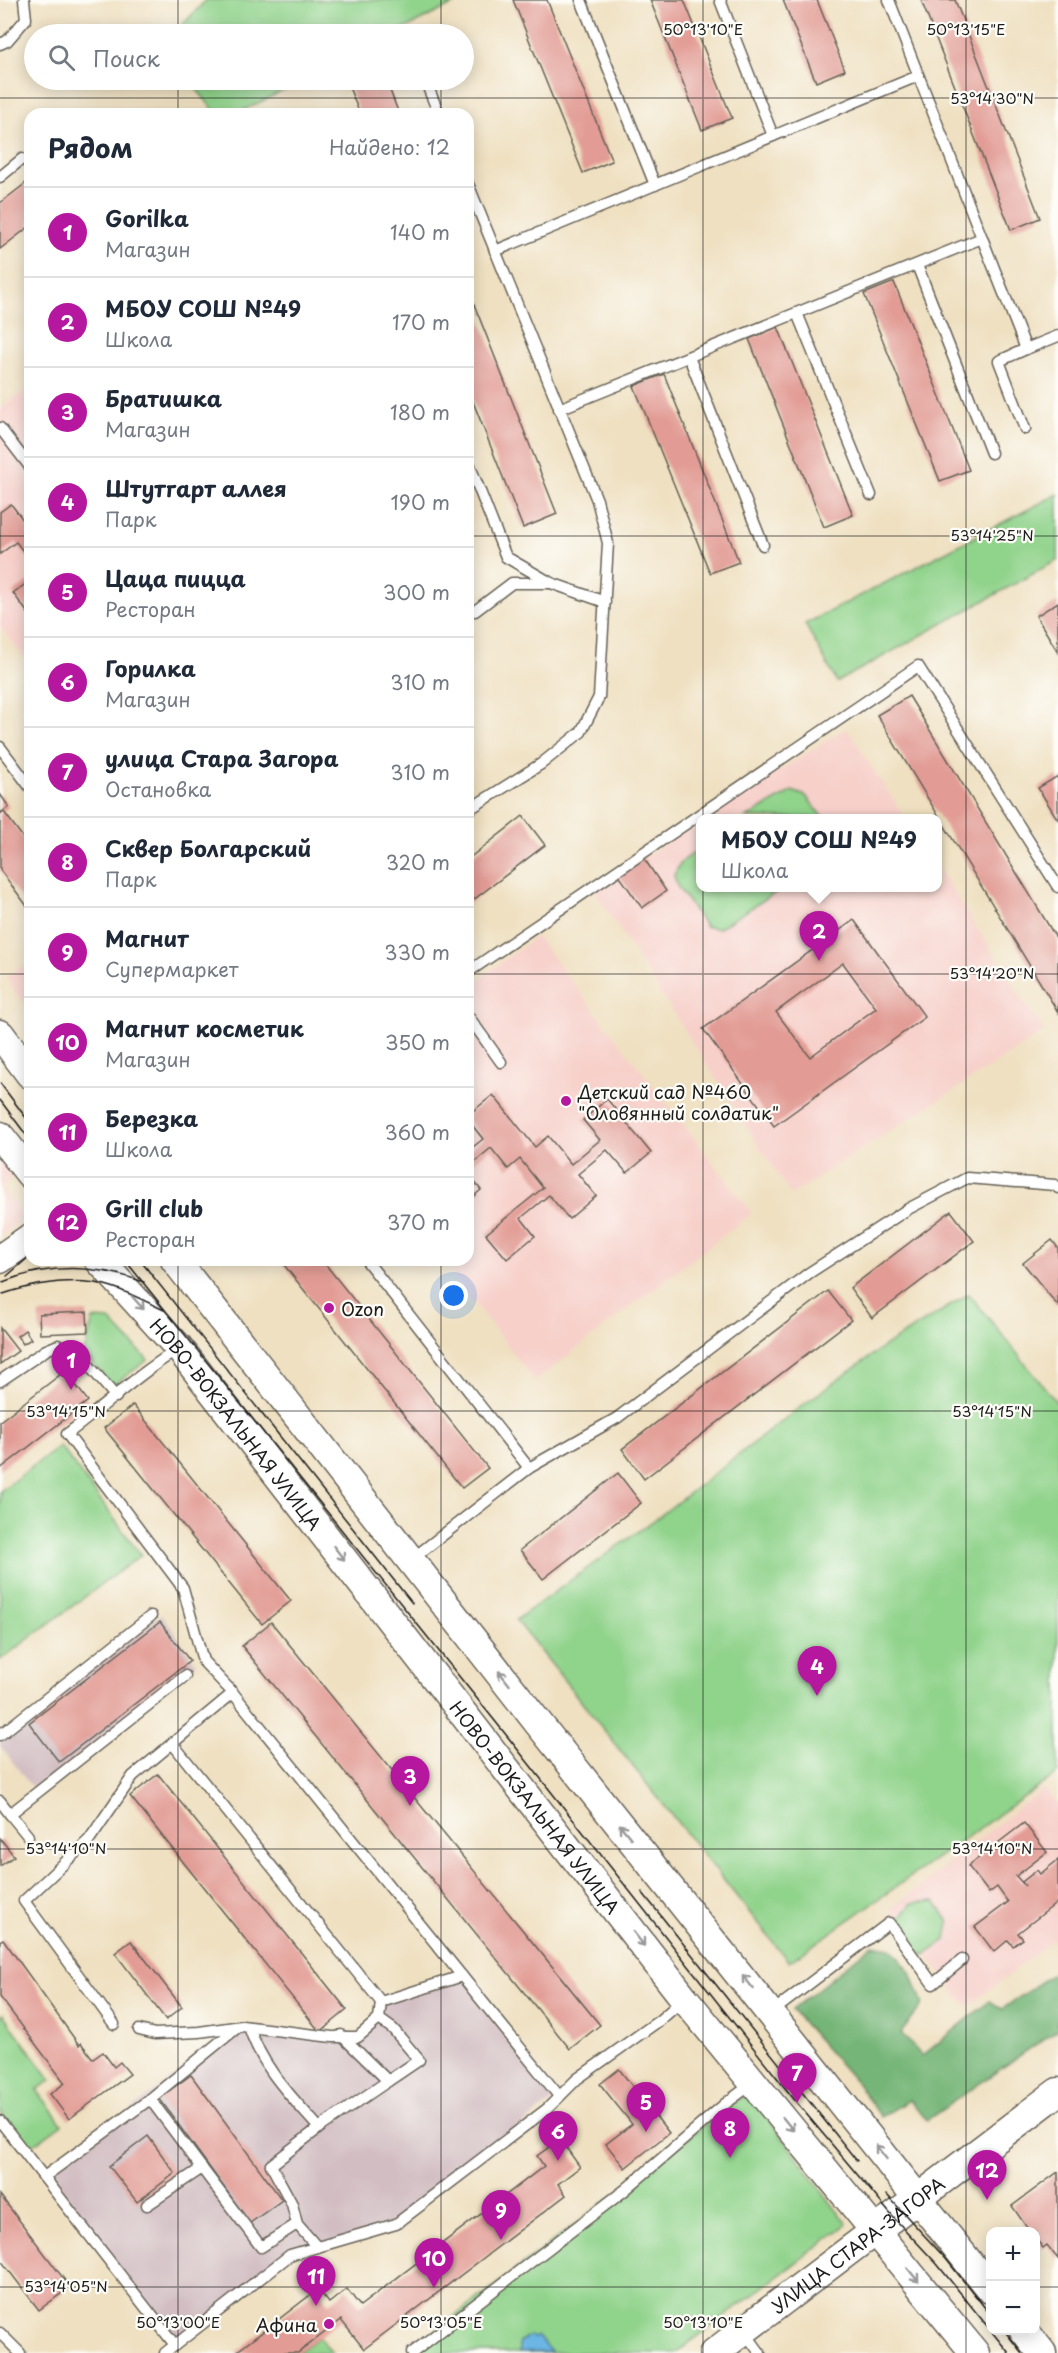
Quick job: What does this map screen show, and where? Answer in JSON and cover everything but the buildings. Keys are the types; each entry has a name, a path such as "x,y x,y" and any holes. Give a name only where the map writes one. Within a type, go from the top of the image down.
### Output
{"main road":[{"path":"0,1034 24,1066"},
{"path":"0,1136 24,1166"},
{"path":"0,1259 24,1242"},
{"name":"НОВО-ВОКЗАЛЬНАЯ УЛИЦА","path":"104,1266 179,1348 684,1998 975,2353"},
{"path":"180,1266 539,1724 772,2012 986,2284"},
{"name":"УЛИЦА СТАРА-ЗАГОРА","path":"714,2353 1058,2092"},
{"path":"1027,2335 1042,2353"}],"lane":[{"path":"0,44 7,41 26,19 24,0"},
{"path":"581,0 655,185"},
{"path":"720,0 772,136"},
{"path":"888,0 1026,349"},
{"path":"495,250 918,76"},
{"path":"429,90 437,108"},
{"path":"0,177 22,159"},
{"path":"474,199 597,500 608,543 599,697 581,732 541,764 474,806"},
{"path":"559,409 982,238"},
{"path":"917,265 991,453"},
{"path":"797,313 871,495"},
{"path":"1025,429 999,361 1058,336"},
{"path":"689,357 764,545"},
{"path":"0,428 24,459"},
{"path":"474,476 506,557 551,583 605,602"},
{"path":"475,611 512,583 551,583"},
{"path":"700,814 918,666 1057,883"},
{"path":"0,747 24,779"},
{"path":"474,968 696,817"},
{"path":"474,1024 501,1062"},
{"path":"412,1560 529,1468 617,1418 809,1273 909,1209 967,1178 1055,1185 1058,1188"},
{"path":"371,1266 529,1468"},
{"path":"0,1381 46,1350 58,1345 79,1354 116,1397"},
{"path":"179,1348 151,1365 116,1397 67,1434 183,1588 203,1661 233,1693 559,2096"},
{"path":"0,1735 151,1616"},
{"path":"10,1814 185,1676"},
{"path":"114,2024 24,1902 89,1840 133,1776 233,1693"},
{"path":"139,2030 155,2034 243,2027 332,2037 341,2035 358,2037 379,2019 381,2002 172,1743"},
{"path":"0,1801 28,1836"},
{"path":"772,2012 889,1923 933,1984 962,1960"},
{"path":"381,2002 462,1976"},
{"path":"165,2353 290,2255 396,2224 547,2109 559,2096 684,1998"},
{"path":"317,2247 297,2224 292,2204 271,2165 319,2128 419,2060 393,2030 379,2019"},
{"path":"44,2177 243,2027"},
{"path":"243,2027 258,2054 276,2079 319,2128"},
{"path":"341,2035 388,2081"},
{"path":"412,2353 625,2190 725,2104 755,2082"},
{"path":"150,2099 261,2247 297,2224"},
{"path":"0,2121 175,2345"},
{"path":"147,2205 202,2168"},
{"path":"743,2331 760,2353"},
{"path":"0,2334 20,2353"}],"shaded area":[{"path":"24,391 24,657 0,627 0,409"},
{"path":"846,728 902,814 711,814"},
{"path":"696,824 696,892 942,892 942,874 1044,1032 791,1195 594,890"},
{"name":"Детский сад №460 \"Оловянный солдатик\"","path":"536,936 752,1213 535,1381 446,1266 474,1266 474,983"},
{"path":"22,966 24,968 24,1003 6,978"},
{"path":"0,1155 15,1176 1,1187 24,1217 0,1236"},
{"path":"162,1614 196,1664 34,1790 0,1746 0,1741"},
{"path":"1044,1788 1058,1805 1058,1936 967,2007 891,1909"},
{"path":"462,1976 559,2096 396,2224 290,2255 175,2345 44,2177 238,2027 358,2037 379,2019 381,2002"}],"green space":[{"path":"206,0 462,0 414,24 183,24"},
{"path":"197,90 285,90 248,108 212,108"},
{"path":"1058,494 1058,560 837,682 805,624"},
{"path":"792,791 806,796 820,814 753,814"},
{"path":"696,852 696,892 777,892 719,928 706,927 677,886 674,875 681,862"},
{"path":"969,1294 1058,1404 1058,1773 789,1962 516,1620 661,1515 804,1404 885,1346"},
{"path":"93,1319 110,1320 148,1360 112,1386 84,1353"},
{"path":"60,1446 141,1555 0,1660 0,1491"},
{"path":"935,1901 949,1922 946,1940 925,1955 907,1944 898,1921 912,1903"},
{"path":"872,1945 891,1948 911,1973 923,2004 901,2033 922,2056 990,2001 1002,2009 1058,1970 1058,2029 927,2120 909,2100 881,2117 858,2085 792,2010"},
{"path":"3,2014 51,2080 37,2090 62,2124 28,2149 0,2111 0,2016"},
{"path":"748,2092 847,2224 676,2353 407,2353"},
{"path":"319,2337 332,2353 298,2353"}],"water":[{"path":"530,2335 534,2338 537,2336 551,2352 519,2353 519,2342"}],"tram line":[{"path":"0,1083 24,1115"},
{"path":"0,1100 24,1132"},
{"path":"7,1276 24,1261"},
{"path":"130,1266 511,1741 797,2103 893,2217 937,2264 1009,2353"},
{"path":"145,1266 412,1603"},
{"path":"0,1283 36,1272 72,1268 108,1272 144,1282"},
{"path":"0,1295 41,1285 85,1282 112,1287 164,1310"},
{"path":"642,1892 857,2161"},
{"path":"887,2195 946,2259 986,2309"},
{"path":"1008,2335 1022,2353"}],"place":[{"name":"МБОУ СОШ №49","path":"819,961"},
{"name":"Детский сад №460 \"Оловянный солдатик\"","path":"566,1101"},
{"name":"Ozon","path":"329,1308"},
{"name":"Gorilka","path":"71,1390"},
{"name":"Штутгарт аллея","path":"817,1696"},
{"name":"Братишка","path":"410,1806"},
{"name":"улица Стара Загора","path":"797,2103"},
{"name":"Цаца пицца","path":"646,2132"},
{"name":"Сквер Болгарский","path":"730,2158"},
{"name":"Горилка","path":"558,2161"},
{"name":"Grill club","path":"987,2200"},
{"name":"Магнит","path":"501,2240"},
{"name":"Магнит косметик","path":"434,2288"},
{"name":"Березка","path":"316,2306"},
{"name":"Афина","path":"329,2324"}]}
